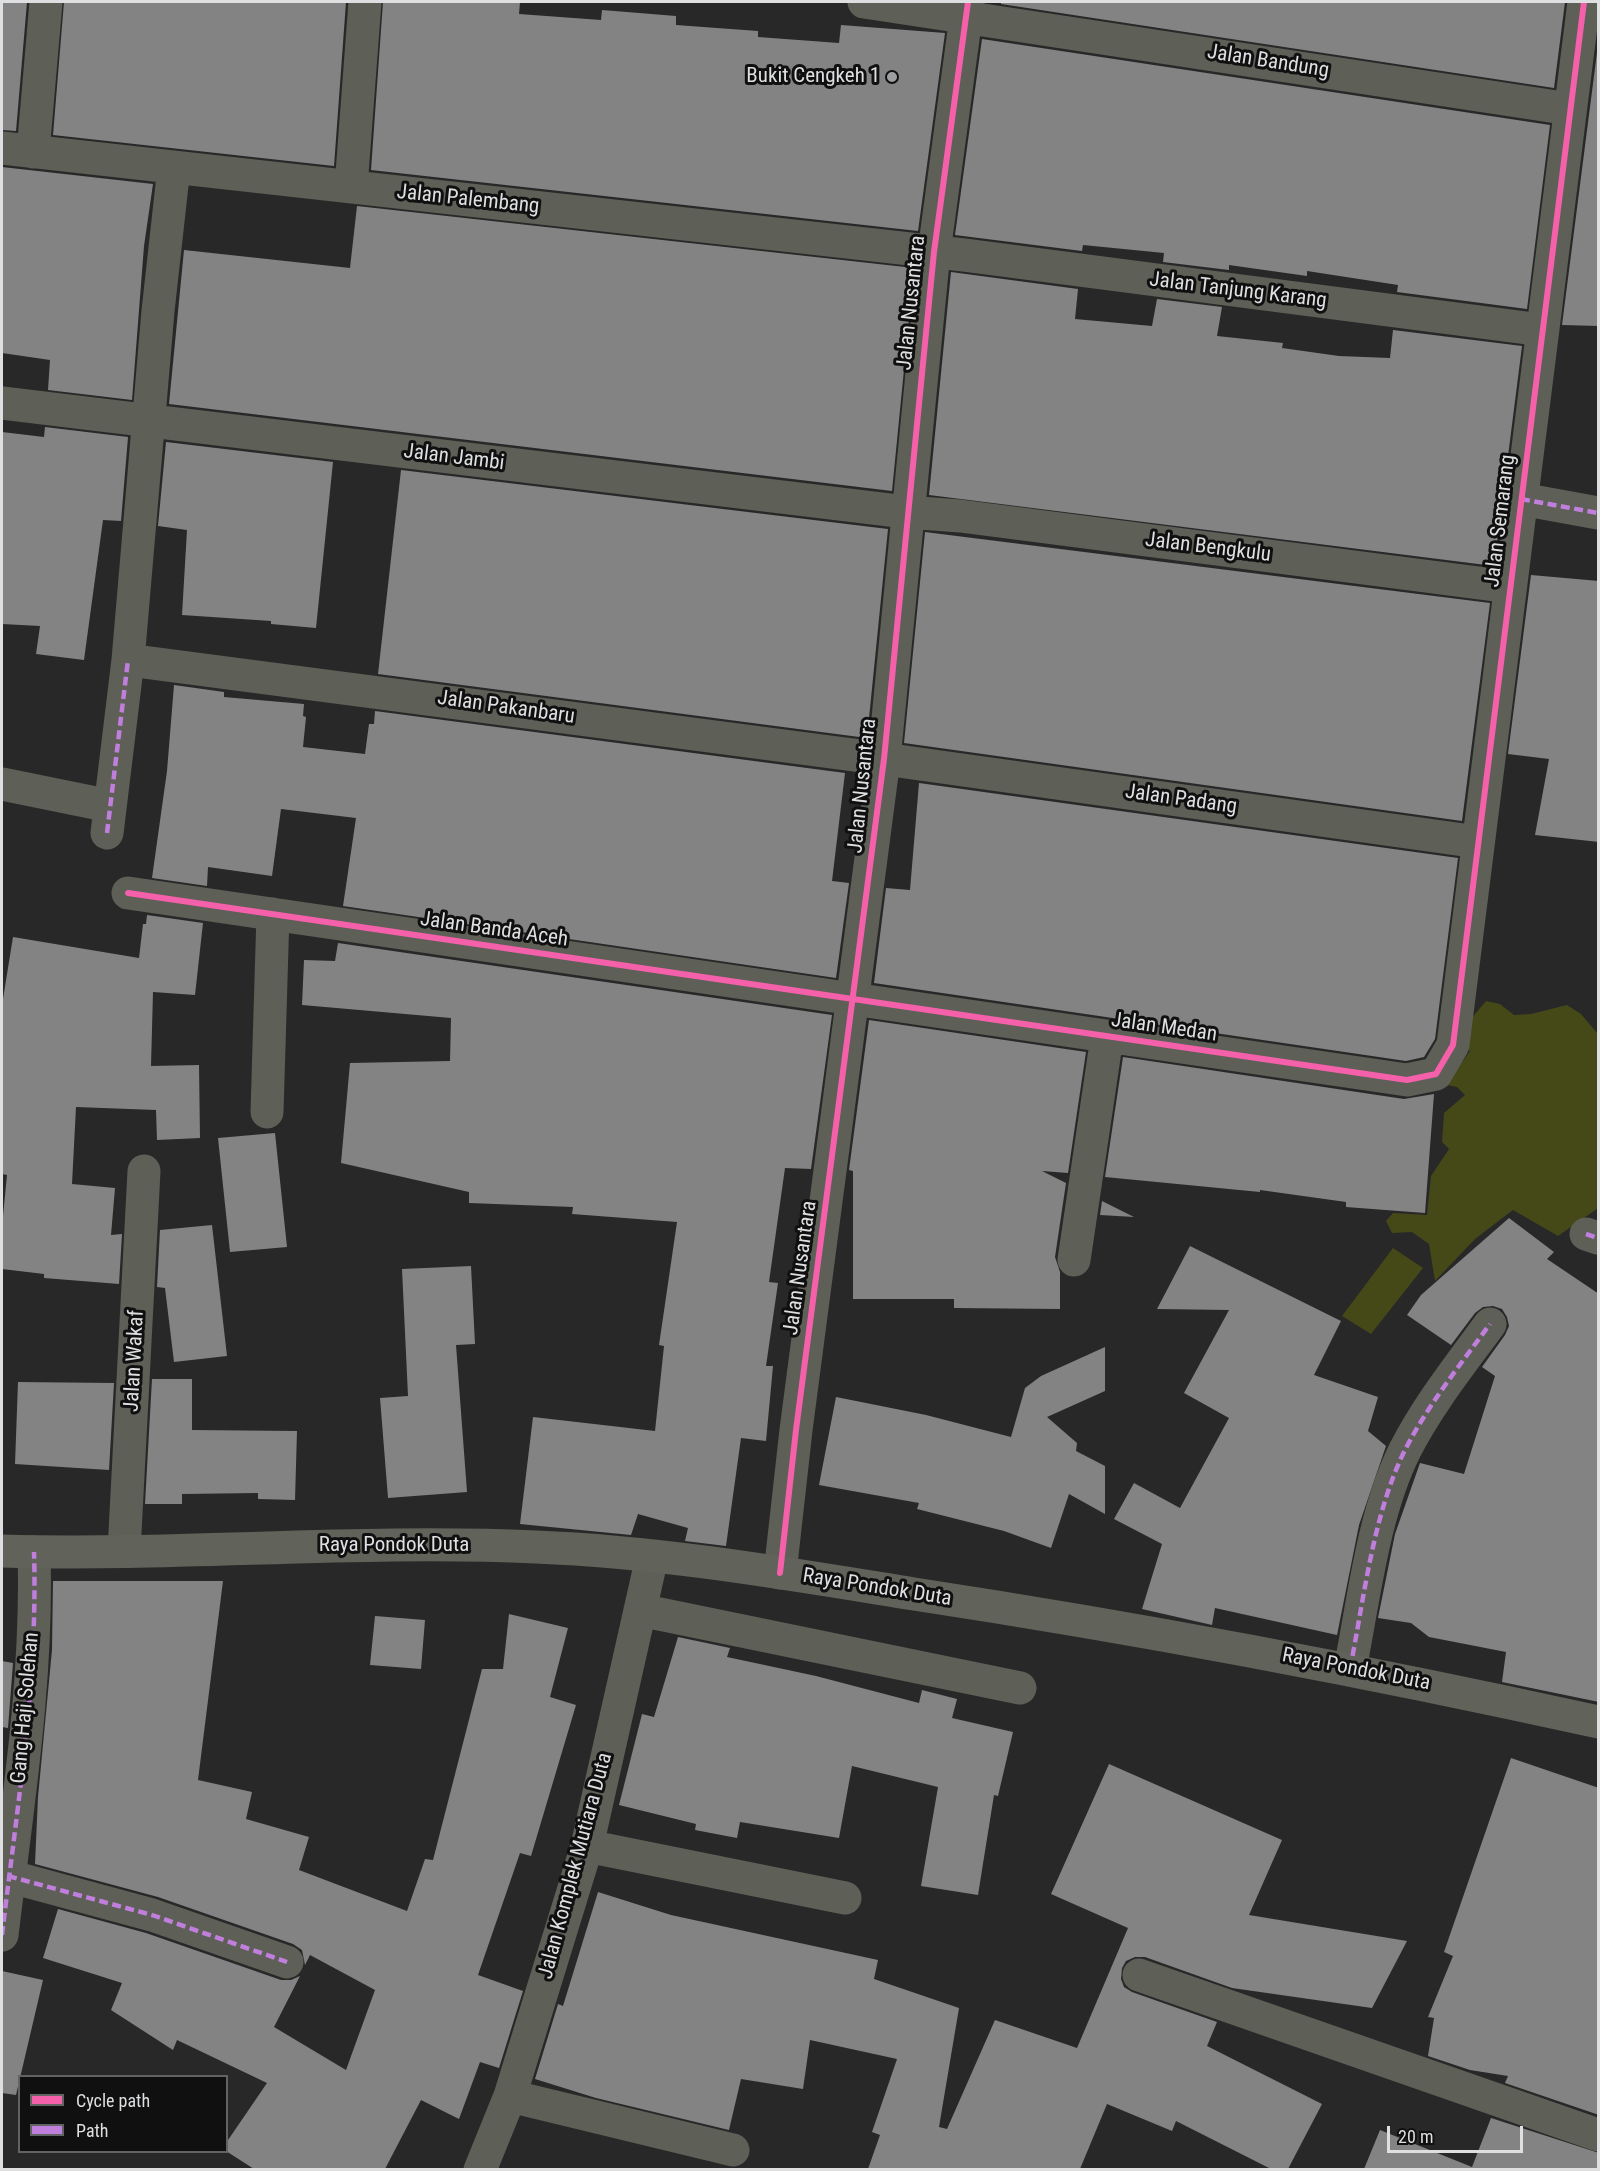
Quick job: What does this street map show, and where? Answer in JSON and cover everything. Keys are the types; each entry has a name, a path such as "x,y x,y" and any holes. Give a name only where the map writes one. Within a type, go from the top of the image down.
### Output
{"main road":[{"name":"Raya Pondok Duta","path":"2,1551 124,1551 376,1545 526,1547 652,1557 780,1573 1049,1614 1350,1668 1599,1722"}],"street":[{"path":"17,150 46,2"},
{"path":"351,187 365,2"},
{"name":"Jalan Bandung","path":"864,2 968,9 1570,109"},
{"name":"Jalan Semarang","path":"1453,1045 1584,2"},
{"name":"Jalan Nusantara","path":"780,1573 797,1418 884,759 906,512 934,252 968,9"},
{"name":"Jalan Palembang","path":"17,150 934,252"},
{"path":"2,784 109,820 128,660 151,422 158,311 174,167"},
{"name":"Jalan Tanjung Karang","path":"934,252 1542,330"},
{"name":"Jalan Jambi","path":"2,403 906,512"},
{"path":"1521,499 1599,513"},
{"name":"Jalan Bengkulu","path":"906,512 960,516 1510,587"},
{"name":"Jalan Pakanbaru","path":"128,660 884,759"},
{"name":"Jalan Padang","path":"884,759 1478,842"},
{"name":"Jalan Banda Aceh","path":"128,893 854,998"},
{"path":"267,1112 273,914"},
{"name":"Jalan Medan","path":"854,998 1407,1080 1436,1074 1453,1045"},
{"path":"1074,1260 1107,1037"},
{"name":"Jalan Wakaf","path":"124,1551 144,1171"},
{"path":"1350,1668 1387,1496 1405,1451 1439,1394 1490,1324"},
{"name":"Gang Haji Solehan","path":"2,1935 27,1739 35,1596 34,1552"},
{"name":"Jalan Komplek Mutiara Duta","path":"480,2169 510,2096 587,1846 652,1557"},
{"path":"640,1610 1020,1688"},
{"path":"587,1846 845,1898"},
{"path":"8,1876 152,1915 287,1962"},
{"path":"1139,1975 1599,2135"},
{"path":"510,2096 733,2150"}],"green space":[{"path":"1486,1001 1500,1004 1514,1015 1531,1014 1567,1005 1581,1014 1598,1034 1598,1208 1558,1236 1513,1210 1475,1239 1435,1281 1429,1244 1412,1232 1392,1233 1386,1221 1393,1213 1427,1215 1431,1176 1449,1149 1442,1142 1444,1113 1465,1095 1457,1087 1447,1085 1451,1069 1463,1061 1470,1051 1459,1041 1459,1033"},
{"path":"1393,1248 1423,1268 1371,1334 1342,1316"}],"building":[{"path":"2,2 27,2 16,131 2,130"},
{"path":"64,2 346,2 334,166 53,135"},
{"path":"383,2 520,2 519,14 601,20 602,10 676,16 676,25 758,31 758,37 839,43 841,25 945,33 918,231 371,170"},
{"path":"1001,2 1565,2 1554,88 1001,4"},
{"path":"1599,37 1599,326 1562,325"},
{"path":"982,39 1550,125 1527,309 1397,292 1398,285 1307,271 1307,276 1229,265 1229,270 1163,262 1164,253 1083,245 1082,251 955,235"},
{"path":"2,167 153,184 144,246 132,400 48,390 50,360 2,353"},
{"path":"357,206 914,268 892,491 169,404 184,250 350,268"},
{"path":"951,272 1078,289 1075,319 1152,326 1157,299 1222,307 1217,336 1283,343 1282,348 1339,356 1390,358 1393,330 1522,346 1494,566 929,495"},
{"path":"45,427 128,437 121,521 103,520 84,660 36,654 40,626 2,624 2,432 44,437"},
{"path":"166,442 333,462 316,628 271,624 271,621 182,615 187,530 158,526"},
{"path":"401,470 888,529 867,738 378,674"},
{"path":"925,532 1490,603 1462,821 904,743"},
{"path":"1531,575 1599,581 1599,842 1535,835 1549,759 1508,754"},
{"path":"174,685 224,692 224,697 304,704 303,716 306,717 303,747 365,754 369,724 374,724 375,711 845,773 832,881 849,883 836,978 343,906 356,818 281,809 272,876 208,867 207,886 152,878 167,771"},
{"path":"919,783 1458,858 1435,1039 1424,1057 1406,1061 874,983 886,888 910,890"},
{"path":"147,915 203,923 195,995 153,992 151,1066 199,1065 200,1138 157,1140 156,1110 76,1107 72,1184 115,1188 111,1235 122,1234 119,1284 44,1278 44,1274 2,1269 2,1226 7,1175 2,1174 2,1005 13,937 139,958 143,924 146,924"},
{"path":"338,943 832,1015 811,1169 785,1168 769,1282 778,1283 766,1366 773,1366 766,1441 741,1438 726,1546 685,1541 688,1528 638,1514 631,1535 520,1524 533,1417 655,1431 664,1346 659,1345 677,1222 572,1214 573,1207 469,1203 469,1192 341,1163 350,1063 450,1061 451,1018 302,1005 304,960 335,961"},
{"path":"869,1020 1086,1052 1068,1173 1042,1171 1066,1183 1055,1257 1060,1272 1060,1309 954,1308 954,1299 853,1299 853,1171 849,1170"},
{"path":"1123,1057 1404,1099 1434,1094 1425,1213 1346,1207 1346,1202 1260,1190 1260,1192 1105,1177"},
{"path":"275,1133 287,1247 230,1252 218,1138"},
{"path":"1102,1201 1134,1217 1100,1215"},
{"path":"1509,1218 1554,1252 1547,1259 1599,1294 1599,1702 1502,1682 1506,1652 1429,1637 1411,1623 1378,1618 1395,1534 1420,1463 1464,1474 1495,1376 1482,1367 1509,1326 1502,1309 1493,1306 1483,1307 1475,1313 1451,1345 1407,1315 1421,1295"},
{"path":"212,1225 227,1356 174,1362 165,1288 157,1287 160,1230"},
{"path":"1190,1246 1341,1321 1314,1375 1378,1397 1368,1431 1386,1446 1359,1525 1337,1635 1215,1608 1212,1625 1142,1609 1162,1544 1114,1519 1134,1483 1180,1508 1229,1418 1184,1393 1229,1310 1157,1309"},
{"path":"471,1266 475,1344 456,1345 467,1492 388,1498 380,1398 408,1396 402,1269"},
{"path":"1105,1347 1105,1391 1047,1417 1077,1443 1076,1451 1105,1466 1105,1514 1069,1494 1051,1548 1004,1531 917,1509 919,1503 819,1485 836,1397 926,1415 1011,1437 1025,1388 1041,1376"},
{"path":"152,1379 192,1379 192,1430 297,1431 295,1500 258,1499 258,1493 182,1494 182,1504 145,1504"},
{"path":"18,1382 114,1383 109,1470 15,1464"},
{"path":"53,1581 223,1581 198,1780 252,1792 246,1819 309,1837 299,1870 407,1911 425,1859 433,1860 482,1669 503,1669 509,1614 568,1628 550,1697 576,1705 531,1856 520,1853 478,1975 523,1991 499,2068 480,2062 459,2119 421,2100 385,2169 254,2169 228,2152 228,2140 267,2083 177,2040 173,2050 111,2010 122,1983 43,1958 58,1909 146,1933 281,1980 291,1980 300,1976 274,2027 346,2070 375,1990 310,1955 305,1965 302,1950 293,1944 158,1897 35,1864 38,1797 52,1650"},
{"path":"375,1616 425,1620 421,1669 370,1665"},
{"path":"678,1637 730,1648 727,1657 816,1676 919,1703 922,1690 957,1699 952,1718 1013,1732 998,1796 994,1795 978,1895 921,1886 938,1787 852,1766 839,1838 740,1822 737,1838 695,1830 696,1824 619,1805 642,1714 654,1717"},
{"path":"2,1661 13,1663 8,1728 2,1727"},
{"path":"1511,1758 1599,1788 1599,2115 1505,2083 1508,2076 1470,2070 1428,2056 1434,2018 1428,2017 1453,1956 1444,1952"},
{"path":"1109,1764 1282,1840 1249,1915 1407,1941 1372,2008 1232,1988 1145,1957 1135,1957 1126,1961 1122,1968 1121,1979 1124,1987 1132,1992 1217,2022 1207,2046 1322,2104 1288,2169 1271,2169 1176,2121 1172,2131 1107,2104 1080,2169 868,2169 880,2135 872,2132 897,2059 810,2040 803,2089 741,2079 729,2130 596,2098 535,2079 558,2004 563,2006 598,1892 671,1915 878,1960 874,1979 959,2008 939,2127 947,2129 995,2020 1077,2048 1128,1928 1051,1894"},
{"path":"2,1971 43,1980 21,2075 18,2075 16,2095 2,2093"},
{"path":"1491,2118 1599,2153 1599,2169 1364,2169 1380,2130 1472,2167"}],"marked path":[{"path":"1521,499 1598,513"},
{"path":"107,833 128,660"},
{"path":"1586,1234 1598,1238"},
{"path":"1350,1669 1377,1529 1394,1475 1424,1417 1490,1324"},
{"path":"2,1935 30,1696 34,1552"},
{"path":"8,1876 152,1915 287,1962"}],"cycle path":[{"path":"780,1573 796,1430 884,759 934,252 968,2"},
{"path":"128,893 1407,1080 1436,1074 1453,1045 1584,2"}],"place":[{"name":"Bukit Cengkeh 1","path":"892,77"}]}
